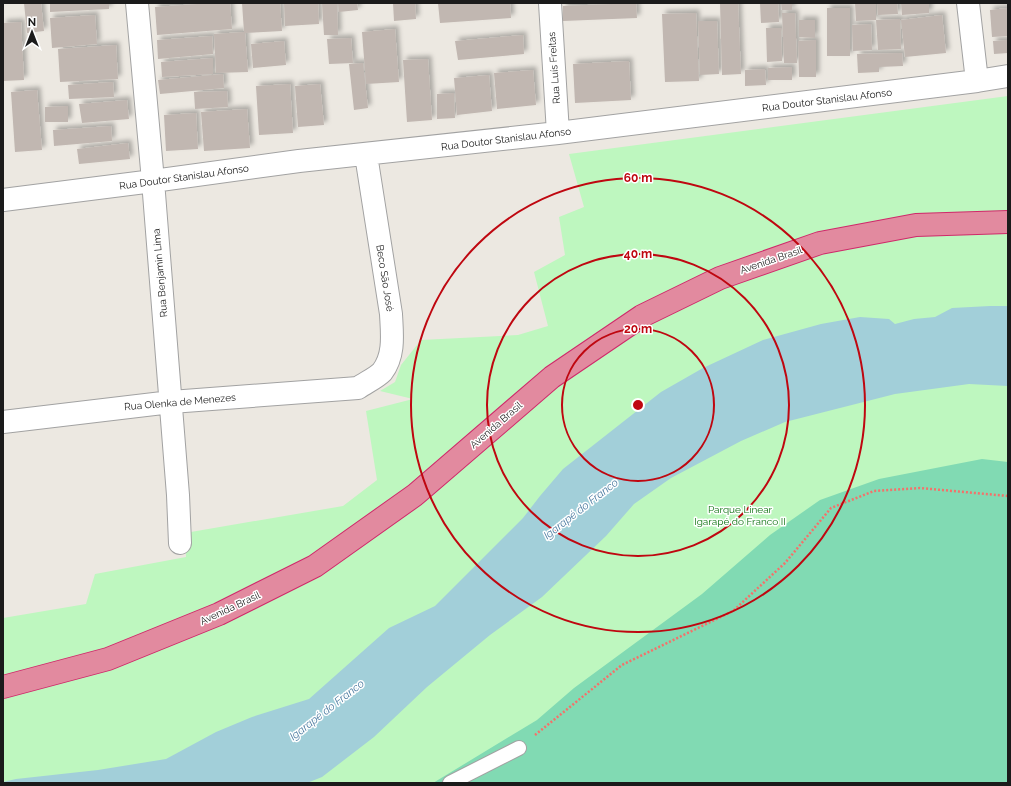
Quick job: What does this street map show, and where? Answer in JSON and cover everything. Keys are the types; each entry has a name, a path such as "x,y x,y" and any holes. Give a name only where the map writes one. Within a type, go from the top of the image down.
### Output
{"highway":[{"name":"Avenida Brasil","path":"3,687 108,659 219,614 315,566 415,495 552,377 642,316 720,278 820,243 916,225 1008,222"}],"street":[{"name":"Rua Benjamin Lima","path":"137,3 171,402 180,543"},
{"name":"Rua Luís Freitas","path":"550,3 558,133"},
{"path":"968,3 977,81"},
{"name":"Rua Doutor Stanislau Afonso","path":"3,200 153,182 299,161 366,155 558,133 1008,76"},
{"name":"Beco São José","path":"358,388 381,372 390,357 393,338 391,314 366,155"},
{"name":"Rua Olenka de Menezes","path":"3,422 171,402 358,388"}],"lane":[{"path":"450,783 518,748"}],"path":[{"path":"518,748 622,666 733,611 785,563 831,508 874,491 920,488 1008,496"}],"green space":[{"name":"Parque Linear Igarapé do Franco II","path":"1008,96 1008,783 3,783 3,618 86,604 95,574 186,557 185,533 343,506 377,480 366,411 413,399 380,391 395,382 401,365 421,340 518,335 548,326 534,272 565,255 559,217 584,207 569,154"},
{"path":"982,459 1008,462 1008,783 433,783 537,720 574,688 702,594 770,535 820,500 879,479"}],"water":[{"name":"Igarapé do Franco","path":"1008,306 1008,386 969,384 895,394 785,422 741,441 671,478 634,504 606,536 542,597 490,635 427,687 374,737 322,777 307,783 3,783 16,779 98,770 166,759 216,732 252,717 309,699 389,628 435,606 523,518 563,469 661,392 703,368 763,340 821,324 860,317 889,319 895,324 914,319 935,317 952,308"}],"building":[{"path":"24,3 41,3 44,31 27,33"},
{"path":"50,3 109,3 109,9 50,12"},
{"path":"230,3 232,29 157,35 155,7"},
{"path":"242,3 280,3 282,31 245,33 248,72 216,73 214,34 244,32"},
{"path":"284,3 318,3 319,24 285,26"},
{"path":"322,3 337,3 338,35 324,35"},
{"path":"338,3 357,3 358,10 339,12"},
{"path":"393,3 415,3 416,19 394,21"},
{"path":"438,3 510,3 511,18 440,23"},
{"path":"636,3 637,18 563,21 563,6"},
{"path":"720,3 738,3 741,74 722,75"},
{"path":"760,3 778,3 779,22 761,23"},
{"path":"781,3 792,3 792,10 782,10"},
{"path":"855,3 876,3 876,20 856,21"},
{"path":"877,3 897,3 898,14 878,15"},
{"path":"901,3 929,3 929,13 902,15"},
{"path":"827,8 850,8 850,56 827,56"},
{"path":"1008,8 1008,36 992,37 990,10"},
{"path":"696,13 699,81 665,82 662,14"},
{"path":"782,13 795,13 797,63 784,63"},
{"path":"95,15 97,44 52,48 50,18"},
{"path":"942,15 946,53 905,57 901,20"},
{"path":"900,19 901,49 878,50 876,20"},
{"path":"799,20 815,20 815,38 799,37"},
{"path":"698,21 717,21 719,74 700,75"},
{"path":"21,22 24,80 3,81 3,23"},
{"path":"871,24 872,50 853,51 852,25"},
{"path":"766,28 781,28 782,61 767,62"},
{"path":"395,29 399,82 366,84 362,32"},
{"path":"523,35 524,54 458,60 455,41"},
{"path":"212,36 213,54 158,59 157,40"},
{"path":"351,38 353,63 329,64 327,39"},
{"path":"816,40 816,77 799,77 798,41"},
{"path":"1008,40 1008,53 994,54 993,41"},
{"path":"284,41 286,65 253,68 251,44"},
{"path":"116,45 118,79 60,82 58,49"},
{"path":"902,53 903,66 879,67 879,72 858,73 857,54"},
{"path":"213,58 213,74 162,77 161,62"},
{"path":"428,59 432,120 407,122 403,60"},
{"path":"629,61 631,100 575,103 573,64"},
{"path":"363,63 368,108 354,110 349,64"},
{"path":"792,67 792,80 768,80 768,68"},
{"path":"765,69 766,85 745,86 745,70"},
{"path":"533,70 536,105 497,109 494,73"},
{"path":"223,74 224,88 160,94 158,80"},
{"path":"489,75 492,111 457,115 454,78"},
{"path":"113,82 114,97 69,99 68,85"},
{"path":"290,84 293,133 259,135 256,86"},
{"path":"320,84 324,125 298,127 295,86"},
{"path":"37,90 42,150 15,152 11,92"},
{"path":"227,91 228,107 195,109 194,92"},
{"path":"454,93 455,118 437,119 437,94"},
{"path":"127,100 129,119 82,123 79,104"},
{"path":"68,106 68,122 45,122 45,107"},
{"path":"247,109 250,148 204,151 201,112"},
{"path":"196,113 198,149 166,151 164,115"},
{"path":"111,126 112,141 54,146 53,130"},
{"path":"128,143 130,159 79,164 77,149"}]}
